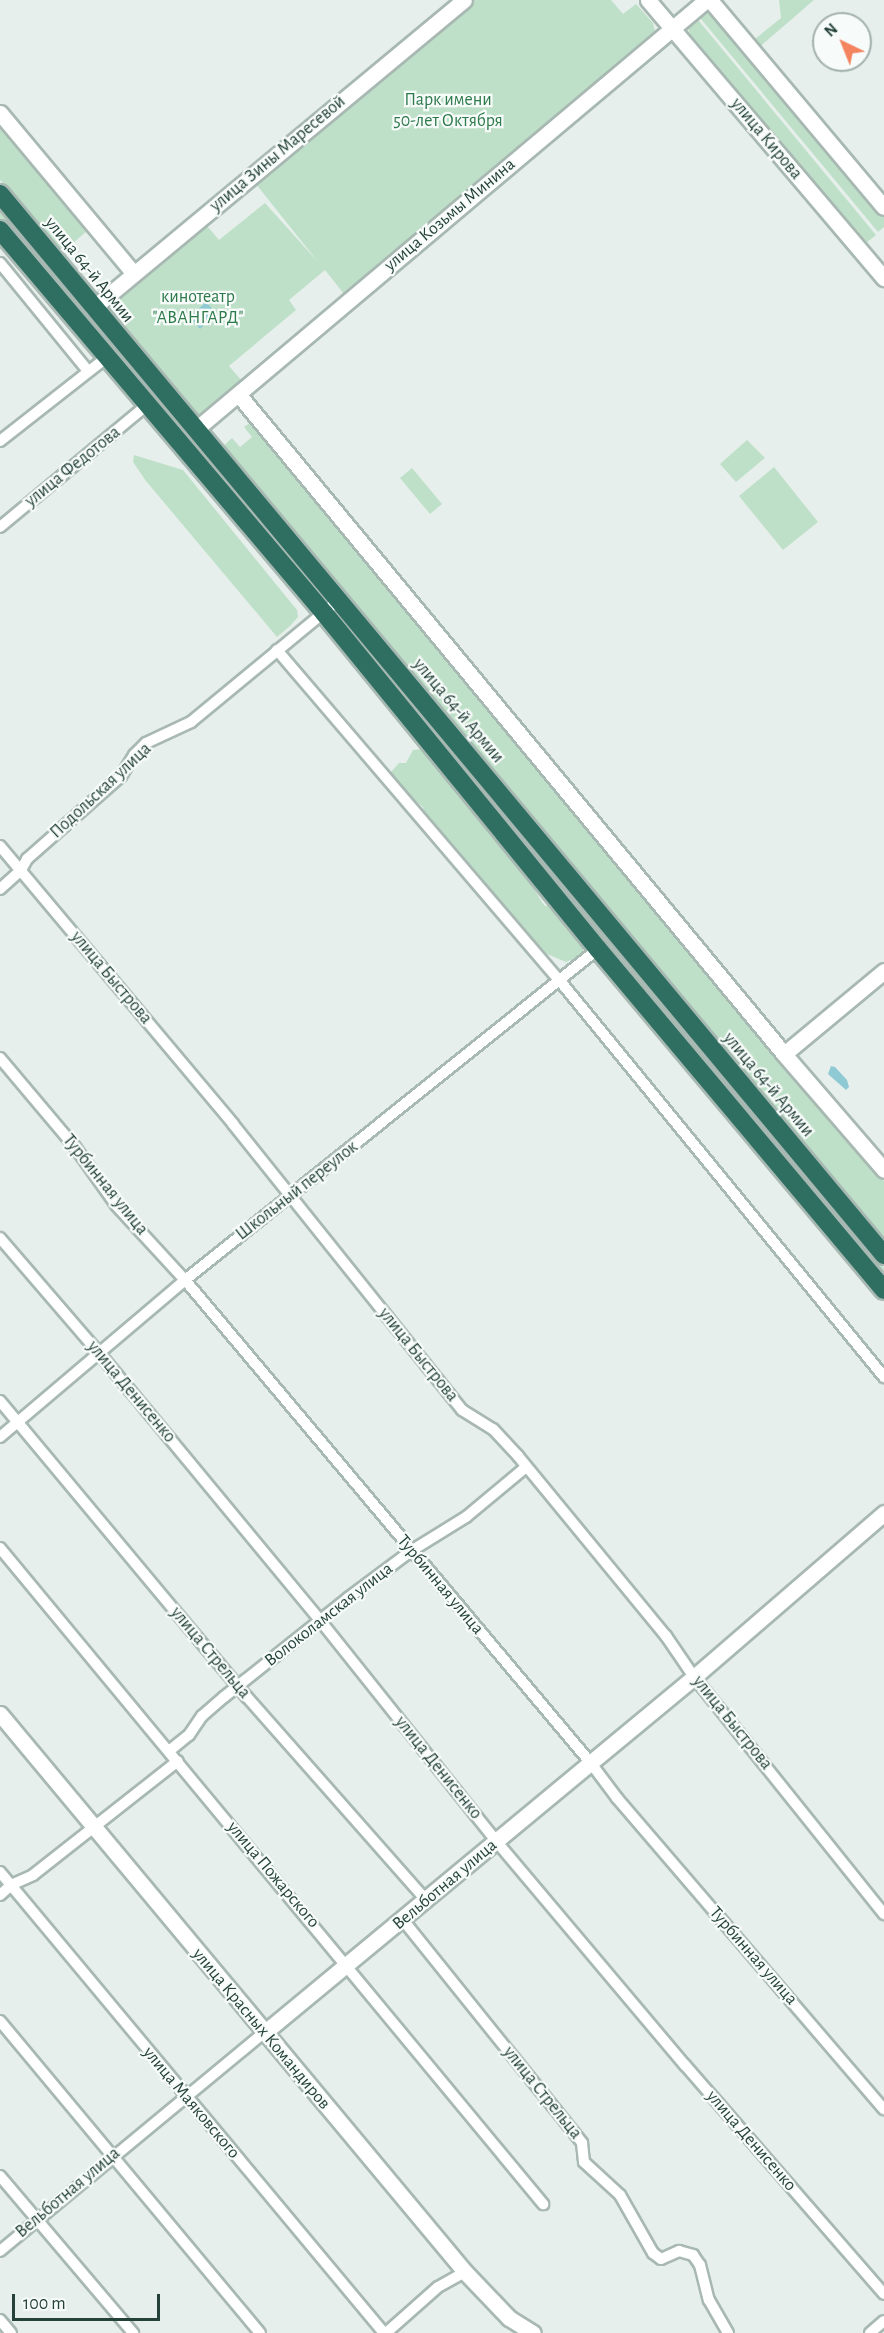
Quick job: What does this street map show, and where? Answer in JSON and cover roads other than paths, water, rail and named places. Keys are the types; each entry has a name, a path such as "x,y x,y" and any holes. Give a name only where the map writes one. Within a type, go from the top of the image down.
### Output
{"highway":[{"name":"улица 64-й Армии","path":"0,194 884,1255"},
{"path":"0,230 146,406 324,613 598,949 884,1290"},
{"path":"454,774 471,760"}],"street":[{"name":"улица Зины Маресевой","path":"93,308 464,0"},
{"name":"улица Кирова","path":"648,0 884,278"},
{"path":"708,0 884,207"},
{"name":"улица Козьмы Минина","path":"195,430 671,27 708,0"},
{"path":"0,113 134,273"},
{"path":"0,263 88,371"},
{"path":"0,441 106,358"},
{"path":"238,394 784,1054 884,1170"},
{"name":"улица Федотова","path":"0,527 146,406"},
{"name":"Подольская улица","path":"0,889 21,870 27,859 121,776 134,755 146,743 191,722 338,601"},
{"path":"277,650 560,981 884,1377"},
{"name":"улица Быстрова","path":"0,846 291,1196 462,1410 494,1429 666,1636 694,1677 884,1914"},
{"name":"Школьный переулок","path":"0,1437 186,1280 598,949"},
{"path":"784,1054 884,971"},
{"name":"Турбинная улица","path":"0,1058 75,1147 116,1205 186,1280 590,1762 617,1798 884,2109"},
{"name":"улица Денисенко","path":"0,1238 99,1353 497,1842 685,2065 884,2294"},
{"name":"улица Стрельца","path":"0,1401 239,1687 426,1900"},
{"name":"Волоколамская улица","path":"169,1751 189,1735 202,1716 320,1622 411,1551 466,1517 526,1467"},
{"name":"Вельботная улица","path":"0,2251 113,2155 348,1966 497,1842 694,1677 884,1513"},
{"name":"улица Пожарского","path":"0,1548 543,2204"},
{"name":"улица Красных Командиров","path":"0,1714 465,2272 509,2318 533,2333"},
{"path":"0,1894 11,1885 33,1875 178,1761"},
{"name":"улица Маяковского","path":"0,1872 385,2333"},
{"name":"улица Стрельца","path":"403,1920 582,2143 584,2162 620,2194 653,2253 661,2259 679,2251 693,2255 700,2265 709,2300 728,2333"},
{"path":"0,2021 260,2333"},
{"path":"0,2176 133,2333"},
{"path":"385,2333 438,2288 465,2272"},
{"path":"0,2320 10,2333"},
{"path":"870,2333 884,2321"}],"water":[{"path":"206,302 216,313 200,329 190,317"},
{"path":"831,1066 835,1067 847,1080 849,1087 846,1090 828,1074"}],"park label":[{"name":"Парк имени 50-лет Октября","path":"448,111"},
{"name":"кинотеатр \"АВАНГАРД\"","path":"198,308"}]}
